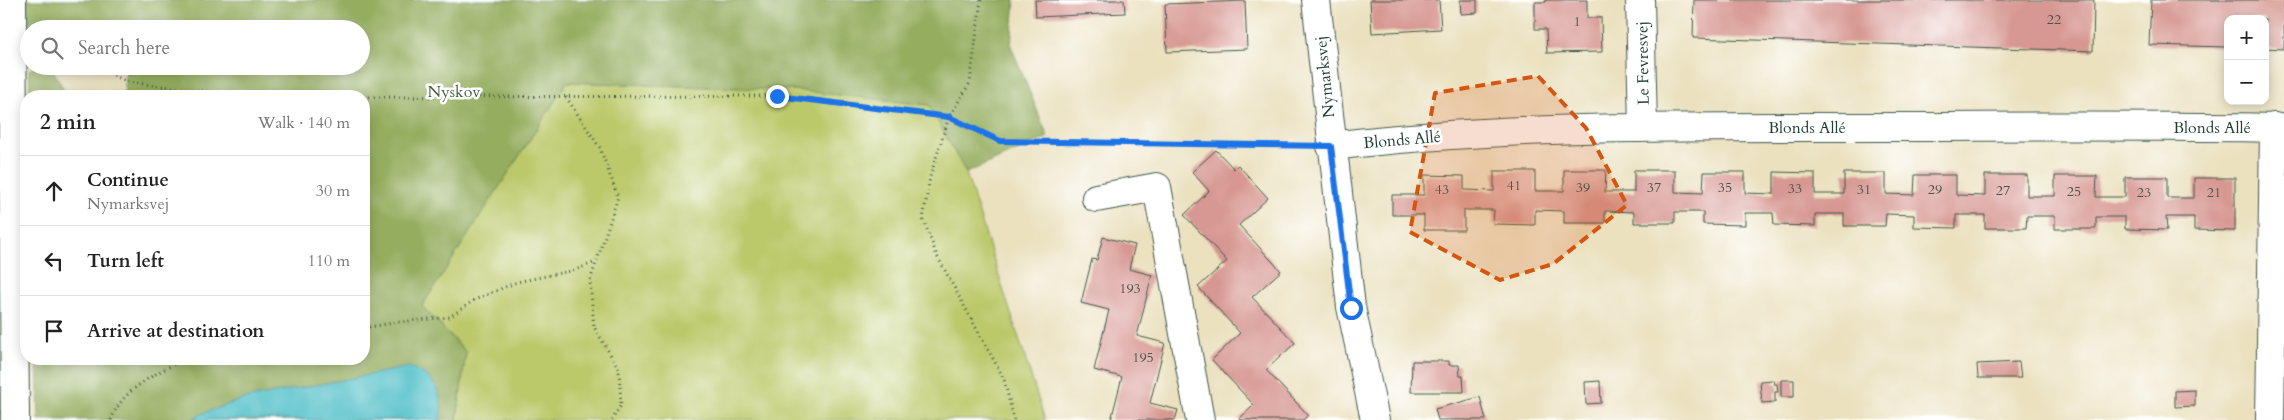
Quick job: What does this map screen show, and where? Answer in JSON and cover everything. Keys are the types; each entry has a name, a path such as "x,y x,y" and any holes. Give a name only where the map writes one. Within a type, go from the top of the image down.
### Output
{"street":[{"path":"12,0 6,59 7,192 16,420"},
{"name":"Nymarksvej","path":"1316,0 1331,146 1351,308 1375,420"},
{"name":"Le Fevresvej","path":"1640,0 1643,126"},
{"name":"Blonds Allé","path":"1331,146 1399,138 1478,132 1643,126 2279,127"},
{"path":"2270,420 2279,127"},
{"path":"1096,198 1157,187 1200,420"}],"path":[{"path":"981,0 970,83 949,117 930,177 923,219 936,256 1004,379 1014,420"},
{"path":"113,75 127,82 194,90"},
{"path":"566,96 600,148 618,197 590,281 594,327 618,369 621,405 612,420"},
{"path":"370,97 777,96 949,117 1000,141 1331,146"},
{"path":"370,327 450,317 474,300 516,282 575,270 596,262"},
{"path":"111,420 120,403 145,380 173,365"}],"highlighted area":[{"path":"1538,76 1586,128 1627,205 1553,264 1500,280 1410,232 1435,93"}],"green space":[{"name":"Nyskov","path":"25,0 1015,0 1011,46 1048,137 966,173 929,105 795,90 567,82 422,306 466,352 457,420 39,420 37,365 370,365 370,90 124,90 125,75 370,75 370,20 25,20"},
{"path":"29,75 56,75 64,90 30,90"},
{"path":"567,82 795,90 929,105 966,173 1045,420 457,420 466,352 422,306"}],"water":[{"path":"409,367 425,375 436,387 441,402 440,420 191,420 201,414 243,399"}],"building":[{"path":"1035,0 1124,0 1125,13 1036,17"},
{"path":"1370,0 1439,0 1441,29 1372,33"},
{"path":"1460,0 1477,0 1477,13 1461,14"},
{"path":"1546,0 1587,0 1587,18 1601,17 1602,52 1547,53 1546,29 1535,29 1535,2 1546,2"},
{"path":"1694,0 2094,0 2093,51 1693,38"},
{"path":"2151,0 2284,0 2284,49 2269,48 2269,15 2224,15 2224,47 2149,45"},
{"path":"1245,1 1247,49 1167,52 1165,4"},
{"path":"1216,150 1234,169 1238,165 1268,198 1239,225 1281,271 1252,297 1295,343 1266,370 1308,415 1303,420 1238,420 1254,405 1212,360 1240,333 1198,287 1227,261 1184,215 1209,191 1192,172"},
{"path":"1564,170 1606,170 1605,192 1634,192 1634,170 1675,170 1675,192 1703,193 1704,172 1745,172 1745,193 1774,194 1774,172 1815,173 1815,194 1844,194 1844,173 1886,173 1886,194 1914,195 1915,175 1956,175 1956,195 1985,196 1985,175 2027,175 2027,196 2055,196 2055,176 2097,176 2096,197 2125,197 2125,177 2167,177 2167,198 2194,198 2194,178 2235,178 2235,231 2194,230 2194,217 2166,217 2167,230 2125,229 2125,217 2096,217 2096,229 2055,229 2055,216 2027,216 2026,228 1985,228 1985,215 1956,215 1956,228 1914,227 1914,215 1886,214 1885,226 1844,226 1844,214 1815,214 1815,226 1774,225 1773,213 1745,213 1745,225 1703,224 1703,212 1675,212 1675,223 1634,223 1634,212 1605,211 1605,223 1564,223 1564,211 1535,210 1535,225 1493,224 1494,210 1464,210 1464,230 1424,230 1424,215 1392,215 1392,195 1424,195 1424,175 1464,176 1464,190 1494,191 1494,171 1535,171 1535,191 1564,191"},
{"path":"1103,237 1135,245 1129,269 1152,275 1137,336 1165,343 1150,403 1178,410 1175,420 1111,420 1122,377 1094,370 1109,310 1081,303 1092,259 1097,260"},
{"path":"1412,361 1449,361 1449,365 1459,365 1460,376 1463,376 1464,392 1411,392"},
{"path":"2019,362 2021,378 1978,378 1977,364"},
{"path":"1773,380 1774,384 1777,384 1778,392 1775,392 1775,402 1762,403 1760,381"},
{"path":"1781,380 1794,380 1794,397 1781,397"},
{"path":"1600,381 1601,403 1586,404 1585,382"},
{"path":"2195,390 2195,406 2175,407 2175,391"},
{"path":"1480,397 1486,420 1438,420 1435,409"}],"route":[{"path":"777,96 949,117 1000,141 1331,146 1351,308"}]}
